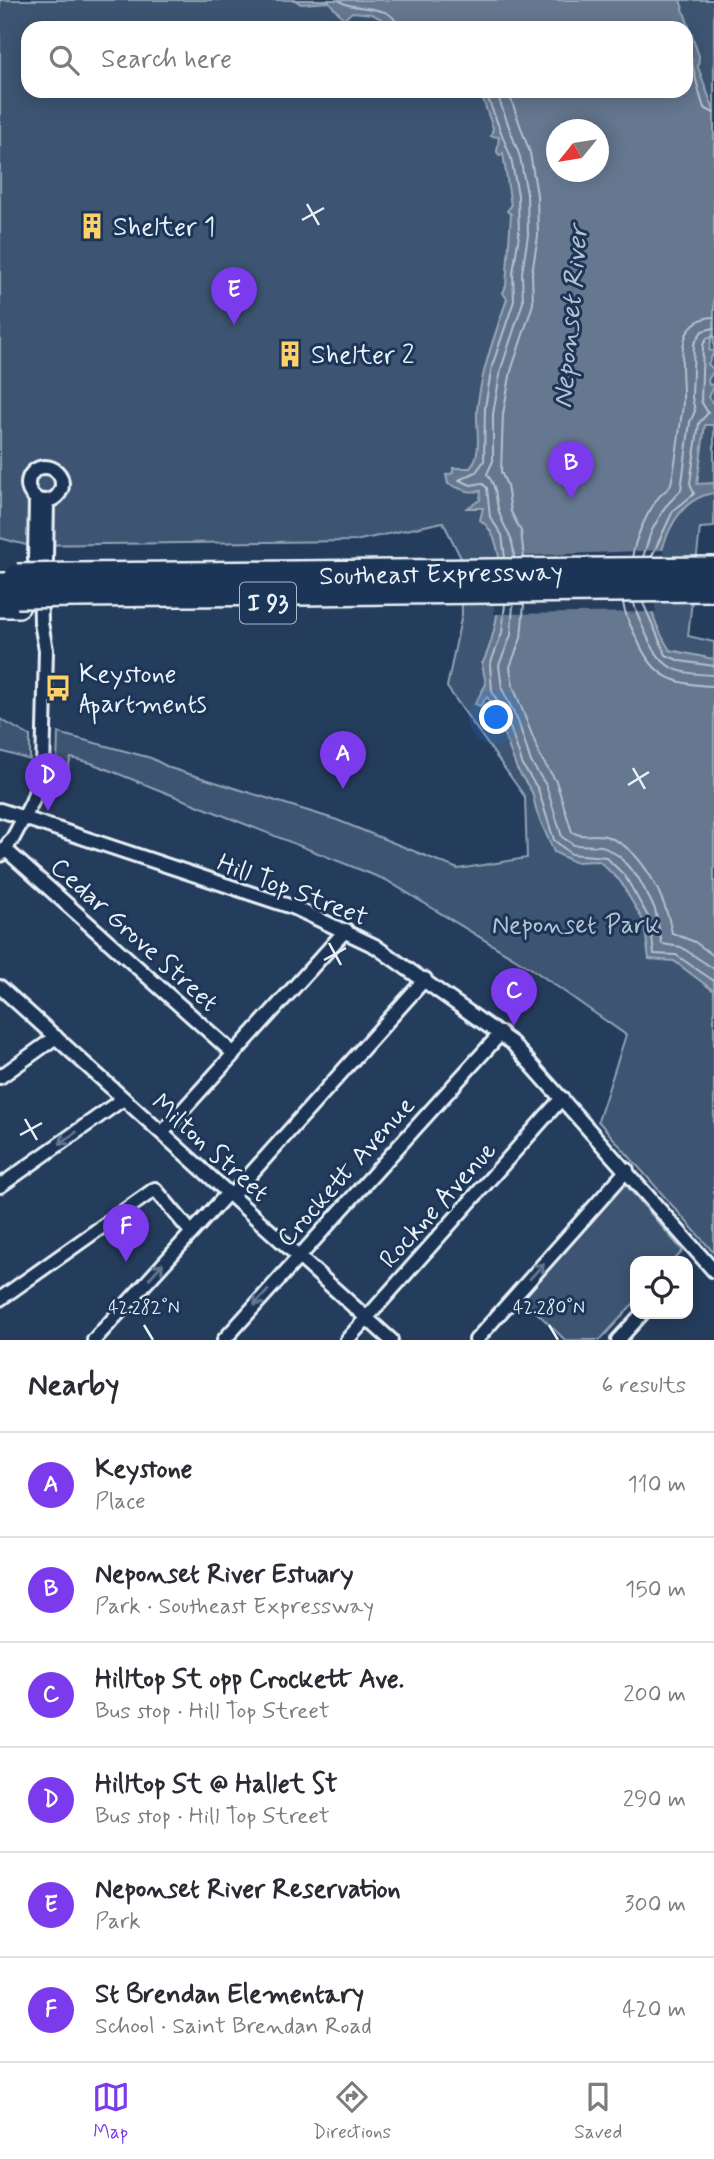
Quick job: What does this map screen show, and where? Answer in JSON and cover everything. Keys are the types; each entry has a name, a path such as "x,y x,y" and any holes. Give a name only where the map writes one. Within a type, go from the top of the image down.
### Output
{"highway":[{"name":"Southeast Expressway","path":"9,590 704,584"}],"street":[{"path":"3,852 38,791 43,770 46,650 41,623 40,581 35,559 42,500"},
{"name":"Hill Top Street","path":"0,810 295,908 346,930 425,979 501,1033 628,1170 714,1271"},
{"name":"Cedar Grove Street","path":"3,852 233,1053"},
{"path":"162,1133 346,930"},
{"path":"94,1340 425,979"},
{"name":"Milton Street","path":"0,987 391,1340"},
{"name":"Crockett Avenue","path":"224,1340 501,1033"},
{"path":"0,1077 56,1037"},
{"name":"Rockne Avenue","path":"346,1340 562,1098"},
{"path":"0,1186 124,1099"},
{"path":"476,1340 628,1170"},
{"path":"0,1300 155,1189 191,1232"},
{"path":"693,1258 698,1252"},
{"path":"618,1340 637,1319"}],"green space":[{"name":"Neponset Park","path":"0,0 714,0 714,527 700,528 688,636 714,642 714,1253 598,1121 626,1035 532,969 386,880 91,763 71,758 68,768 57,766 58,733 151,758 170,768 337,820 458,869 527,858 525,797 447,687 462,614 461,558 443,522 355,541 26,545 0,538"},
{"path":"0,719 30,736 30,760 0,751"},
{"path":"625,1184 683,1251 678,1256 630,1256 630,1307 600,1340 565,1340 523,1299"}],"water":[{"path":"295,0 680,0 687,21 385,21 372,14 352,12 344,19 329,2 301,4"},
{"name":"Neponset River","path":"693,38 699,56 698,67 714,111 714,328 709,350 714,352 708,364 714,370 708,380 709,385 714,384 708,397 714,405 714,425 705,425 697,484 714,483 714,493 700,497 688,505 671,527 661,555 651,604 657,625 670,650 714,659 714,991 674,961 649,959 644,922 620,881 599,861 574,862 554,852 537,813 532,792 517,769 493,705 487,697 480,706 475,704 486,684 482,664 494,632 498,611 500,567 491,531 480,520 483,508 467,508 480,500 481,491 468,491 448,484 446,475 453,473 453,468 470,468 474,462 478,441 477,410 482,382 507,299 503,293 506,286 511,214 507,211 511,206 503,153 500,156 497,152 499,137 491,136 493,128 482,98 693,98"}],"pier":[{"path":"664,550 653,594 656,612 494,614 495,557"}],"place":[{"name":"Shelter 1","path":"92,226"},
{"name":"Neponset River Reservation","path":"234,325"},
{"name":"Shelter 2","path":"290,354"},
{"name":"Neponset River Estuary","path":"571,499"},
{"name":"Keystone Apartments","path":"58,688"},
{"name":"Keystone","path":"343,789"},
{"name":"Hilltop St @ Hallet St","path":"48,811"},
{"name":"Hilltop St opp Crockett Ave.","path":"514,1026"},
{"name":"St Brendan Elementary","path":"126,1262"}]}
